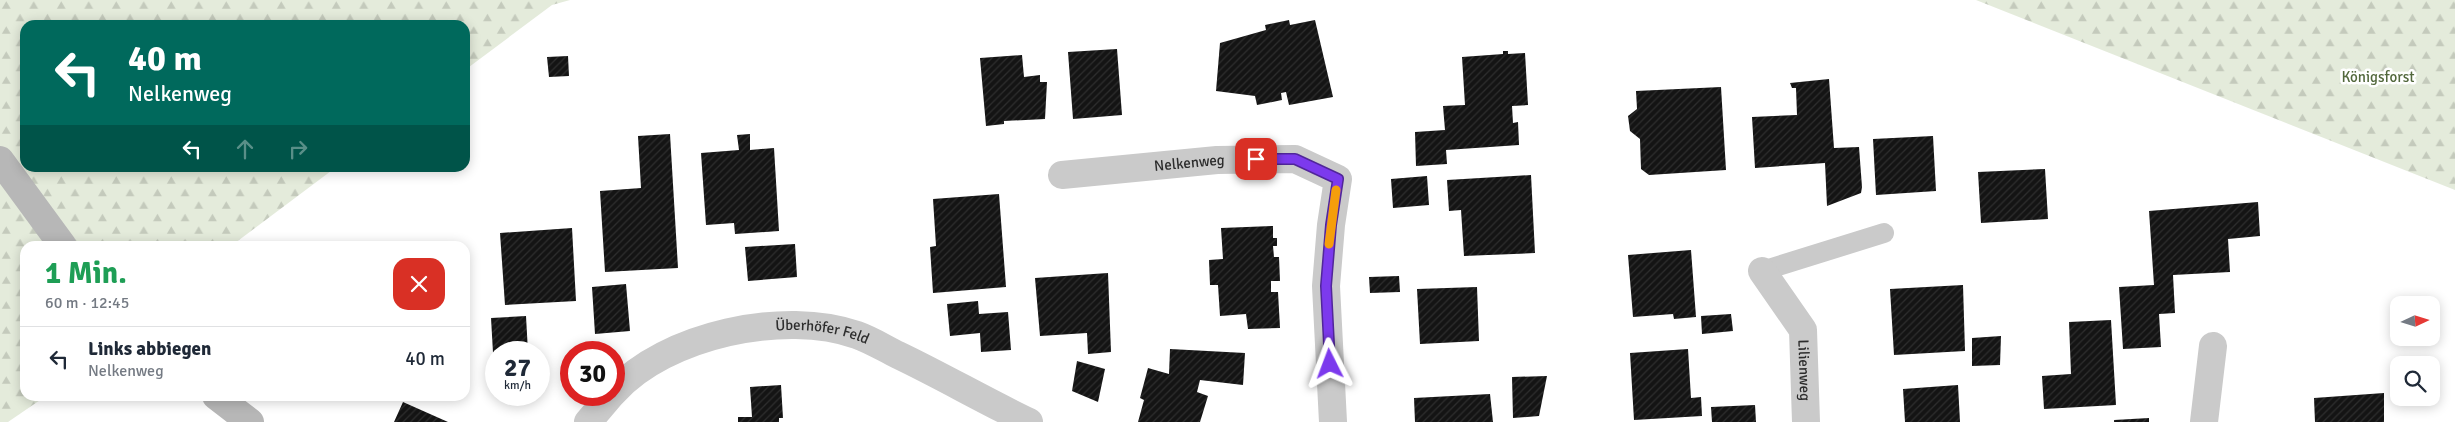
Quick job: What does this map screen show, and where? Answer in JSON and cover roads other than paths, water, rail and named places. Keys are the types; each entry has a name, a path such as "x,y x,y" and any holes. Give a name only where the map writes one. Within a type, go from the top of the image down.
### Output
{"main road":[{"path":"0,160 59,241"},
{"path":"223,401 250,422"}],"street":[{"name":"Nelkenweg","path":"1062,175 1217,160 1295,159 1338,179 1331,225 1326,286 1333,422"},
{"name":"Lilienweg","path":"1762,271 1803,330 1806,422"},
{"name":"Überhöfer Feld","path":"625,383 656,357 696,340 735,330 772,326 816,327 856,335 1029,422"},
{"path":"2204,422 2213,346"},
{"path":"588,422 602,406"}],"lane":[{"path":"1762,271 1884,233"}],"park label":[{"name":"Königsforst","path":"2378,77"}]}
